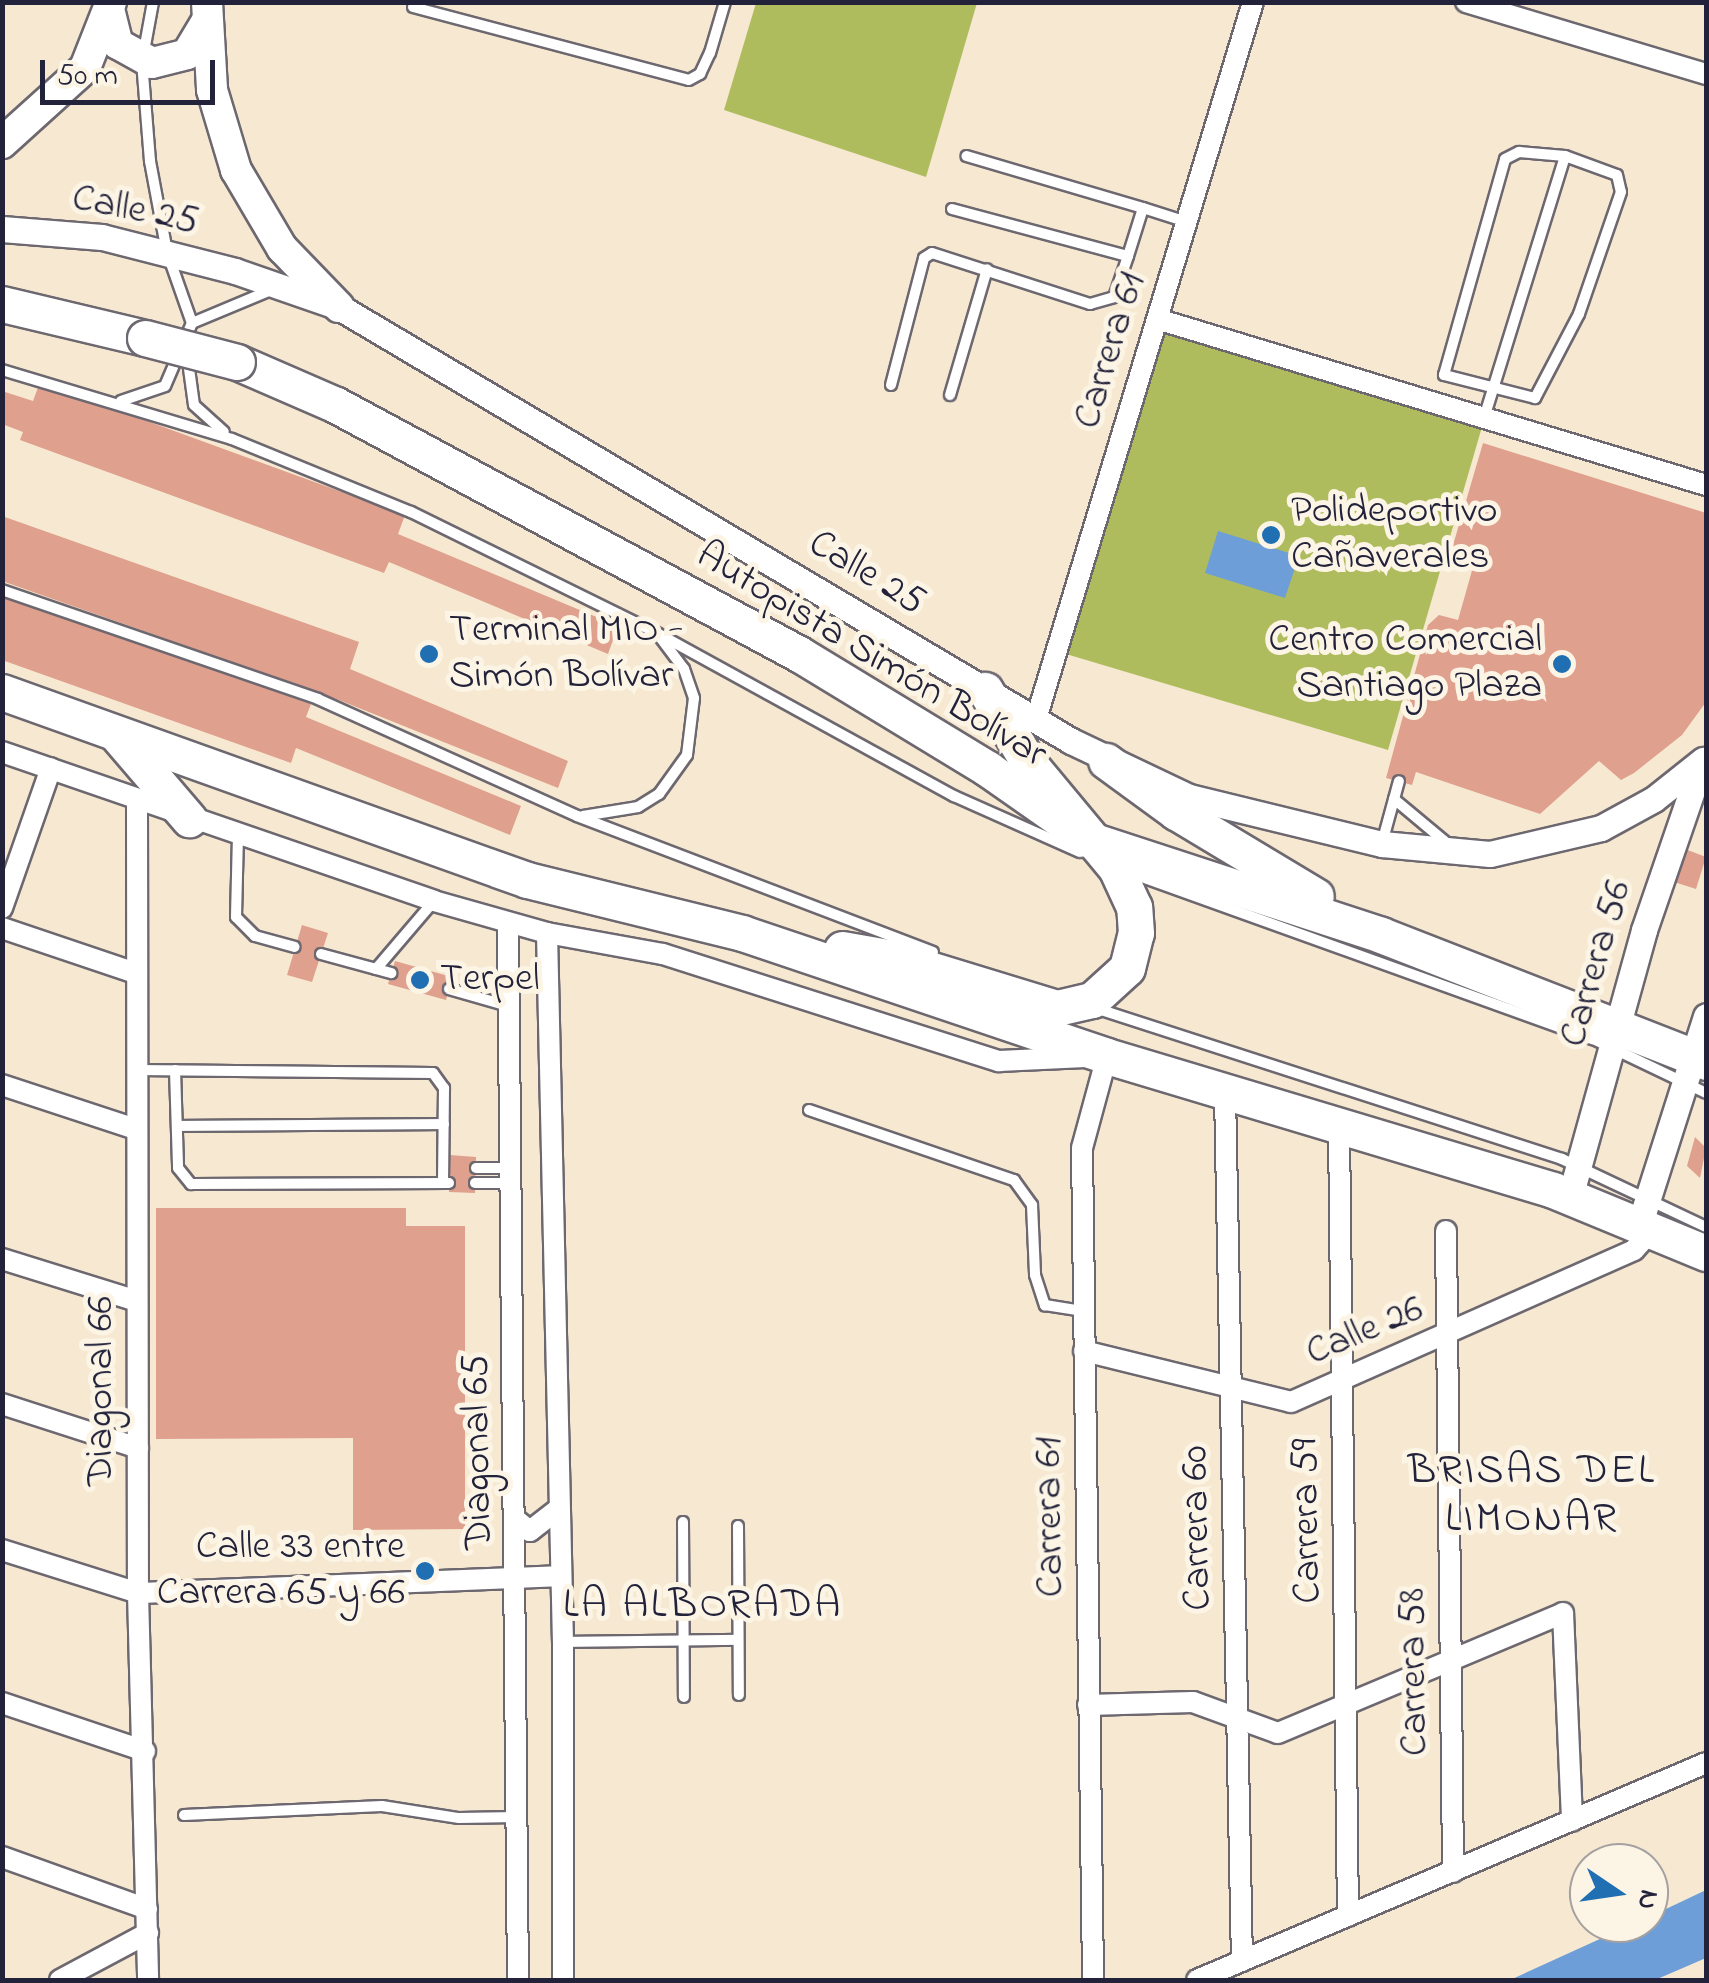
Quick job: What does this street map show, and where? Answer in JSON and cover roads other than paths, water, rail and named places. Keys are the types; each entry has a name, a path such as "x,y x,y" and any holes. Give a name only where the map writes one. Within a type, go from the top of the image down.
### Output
{"highway":[{"name":"Autopista Simón Bolívar","path":"2,304 237,362 336,405 798,654 988,769 1088,840 1381,934 1698,1073"},
{"path":"2,692 527,880 742,933 892,958 1041,1006 1083,1004 1116,982 1133,953 1134,907 1116,868 1088,840 1028,762 985,690"},
{"path":"116,734 189,819"},
{"path":"1106,761 1248,858 1381,934"},
{"path":"742,933 1225,1093 1339,1126 1575,1181 1648,1216 1706,1253"}],"main road":[{"path":"110,6 118,44 142,62 164,63 187,54 202,35 207,7"},
{"path":"2,143 85,68 110,6"},
{"path":"207,7 212,90 236,170 282,248 339,307"}],"street":[{"name":"Carrera 61","path":"1036,720 1253,2"},
{"path":"1466,2 1706,74"},
{"name":"Calle 25","path":"2,229 102,237 167,252 339,307 1106,761 1189,797 1276,824 1382,844 1461,854 1518,851 1601,828 1654,799 1705,758"},
{"path":"1157,319 1706,485"},
{"path":"2,752 434,901 547,933 663,954 999,1061 1107,1056"},
{"name":"Carrera 56","path":"1575,1181 1615,1036 1705,758"},
{"path":"2,908 51,768"},
{"name":"Diagonal 66","path":"137,801 138,1594 148,1980"},
{"name":"Diagonal 65","path":"508,922 518,1980"},
{"path":"2,928 136,973"},
{"name":"Diagonal 65","path":"547,933 563,1642 563,1980"},
{"path":"1648,1216 1698,1073 1706,1016"},
{"name":"Carrera 61","path":"1092,1980 1082,1148 1107,1056"},
{"path":"2,1085 136,1129"},
{"name":"Carrera 60","path":"1225,1093 1242,1962"},
{"name":"Carrera 59","path":"1339,1126 1348,1916"},
{"name":"Calle 26","path":"1084,1352 1230,1382 1291,1402 1634,1250 1648,1216"},
{"name":"Carrera 58","path":"1446,1231 1453,1872"},
{"path":"2,1258 136,1301"},
{"path":"2,1404 138,1448"},
{"path":"515,1519 530,1531 558,1509"},
{"path":"2,1550 138,1594 560,1576"},
{"path":"1088,1705 1193,1702 1238,1715 1278,1734 1563,1614 1572,1821"},
{"path":"2,1703 145,1752"},
{"path":"1197,1980 1706,1763"},
{"path":"2,1857 147,1909"},
{"path":"60,1980 148,1933"}],"lane":[{"path":"112,401 149,396 165,386 187,343 192,323 167,252 150,161 142,62 152,2"},
{"path":"413,7 689,80 710,54 726,2"},
{"path":"1519,152 1565,156 1618,175 1621,192 1579,314 1542,395 1493,390 1444,375 1443,361 1505,159 1519,152"},
{"path":"966,156 1186,222"},
{"path":"1484,420 1565,156"},
{"path":"891,385 924,258 942,254 1106,304 1128,256 1142,208"},
{"path":"952,209 1128,256"},
{"path":"950,395 987,270"},
{"path":"192,323 245,296 282,288"},
{"path":"187,343 187,388 194,404 232,438"},
{"path":"2,370 232,438 411,512 657,633 954,796 1116,868 1615,1036"},
{"path":"2,590 318,699 577,816 954,960"},
{"path":"577,816 638,808 659,794 688,755 694,698 684,669 657,633"},
{"path":"1382,844 1399,781"},
{"path":"1394,799 1461,854"},
{"path":"238,836 236,916 256,936 295,947"},
{"path":"376,969 434,901"},
{"path":"321,954 391,973"},
{"path":"972,966 1575,1181"},
{"path":"449,989 508,1006"},
{"path":"136,1070 175,1070 434,1073 444,1083 446,1183 191,1184 178,1168 175,1070"},
{"path":"809,1110 1014,1180 1032,1204 1034,1275 1046,1305 1084,1311"},
{"path":"177,1126 444,1124"},
{"path":"476,1168 511,1176"},
{"path":"475,1184 511,1176"},
{"path":"1648,1216 1706,1227"},
{"path":"683,1522 684,1697"},
{"path":"738,1526 738,1695"},
{"path":"563,1642 738,1640"},
{"path":"184,1816 382,1806 458,1818 519,1817"}],"water":[{"path":"1218,531 1299,556 1285,598 1205,573"},
{"path":"1706,1890 1706,1958 1655,1980 1510,1980 1591,1943 1669,1943 1669,1908"}],"place":[{"name":"Polideportivo Cañaverales","path":"1271,535"},
{"name":"Terminal MIO - Simón Bolívar","path":"429,654"},
{"name":"Centro Comercial Santiago Plaza","path":"1562,664"},
{"name":"Terpel","path":"420,980"},
{"name":"Calle 33 entre Carrera 65 y 66","path":"425,1571"}],"district":[{"name":"BRISAS DEL LIMONAR","path":"1532,1496"},
{"name":"LA ALBORADA","path":"703,1606"}]}
